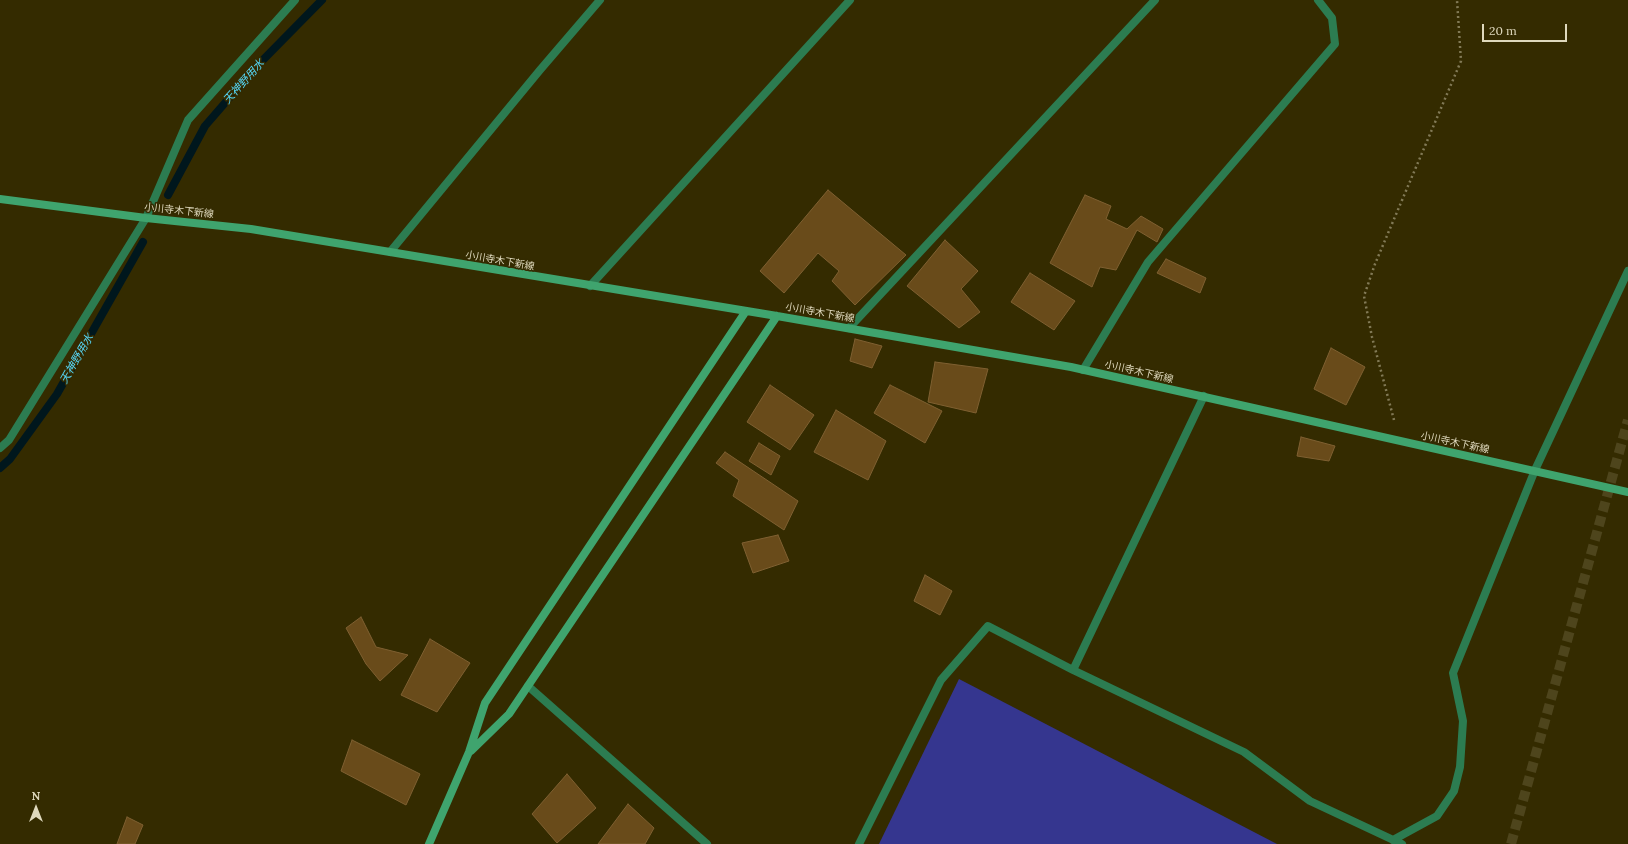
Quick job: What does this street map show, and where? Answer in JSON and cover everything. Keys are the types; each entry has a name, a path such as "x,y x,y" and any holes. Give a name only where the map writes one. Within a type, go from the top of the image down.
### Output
{"main road":[{"name":"小川寺木下新線","path":"0,198 146,218 251,229 849,328 1083,370 1628,492"},
{"path":"429,844 470,752 485,703 746,311"},
{"path":"470,752 509,714 777,316"}],"street":[{"path":"0,448 9,440 146,218 188,120 295,0"},
{"path":"390,252 540,70 600,0"},
{"path":"590,286 850,0"},
{"path":"849,328 1155,0"},
{"path":"1083,370 1148,262 1335,44 1332,18 1318,0"},
{"path":"1393,840 1437,816 1454,791 1460,767 1463,721 1453,673 1535,470 1628,271"},
{"path":"1073,670 1204,396"},
{"path":"859,844 941,680 988,626 1073,670 1244,752 1310,801 1402,844"},
{"path":"528,686 707,844"}],"path":[{"path":"1400,441 1372,337 1364,296 1375,264 1461,61 1457,0"}],"shaded area":[{"path":"959,679 1277,844 879,844"}],"building":[{"path":"828,190 906,255 855,305 832,281 839,271 818,253 784,293 760,271"},
{"path":"1085,195 1111,206 1106,219 1127,229 1141,216 1163,229 1157,242 1137,230 1116,270 1100,267 1092,287 1050,263"},
{"path":"945,240 978,271 961,289 980,312 959,328 907,286"},
{"path":"1166,259 1206,278 1200,293 1157,273"},
{"path":"1030,273 1075,301 1054,330 1011,302"},
{"path":"855,339 882,346 872,368 850,361"},
{"path":"1331,348 1365,367 1346,405 1314,389"},
{"path":"935,362 988,369 976,413 928,402"},
{"path":"770,385 814,415 790,450 747,422"},
{"path":"890,385 942,411 925,443 874,413"},
{"path":"836,410 886,441 868,480 814,452"},
{"path":"1301,437 1335,446 1329,461 1297,456"},
{"path":"759,443 780,456 771,475 749,461"},
{"path":"725,452 798,501 784,530 733,496 739,480 716,463"},
{"path":"778,535 789,561 753,573 742,543"},
{"path":"925,575 952,591 940,615 914,601"},
{"path":"361,617 376,647 408,655 380,681 366,664 346,628"},
{"path":"430,639 470,663 437,712 401,695"},
{"path":"352,740 420,774 406,805 341,771"},
{"path":"567,774 596,808 557,843 532,814"},
{"path":"628,804 654,828 645,844 598,844"},
{"path":"127,817 143,825 135,844 117,844"}],"waterway":[{"name":"天神野用水","path":"168,195 205,126 257,66 322,0"},
{"name":"天神野用水","path":"0,468 10,459 57,394 143,242"}],"tunnel":[{"path":"1511,844 1628,420"}]}
